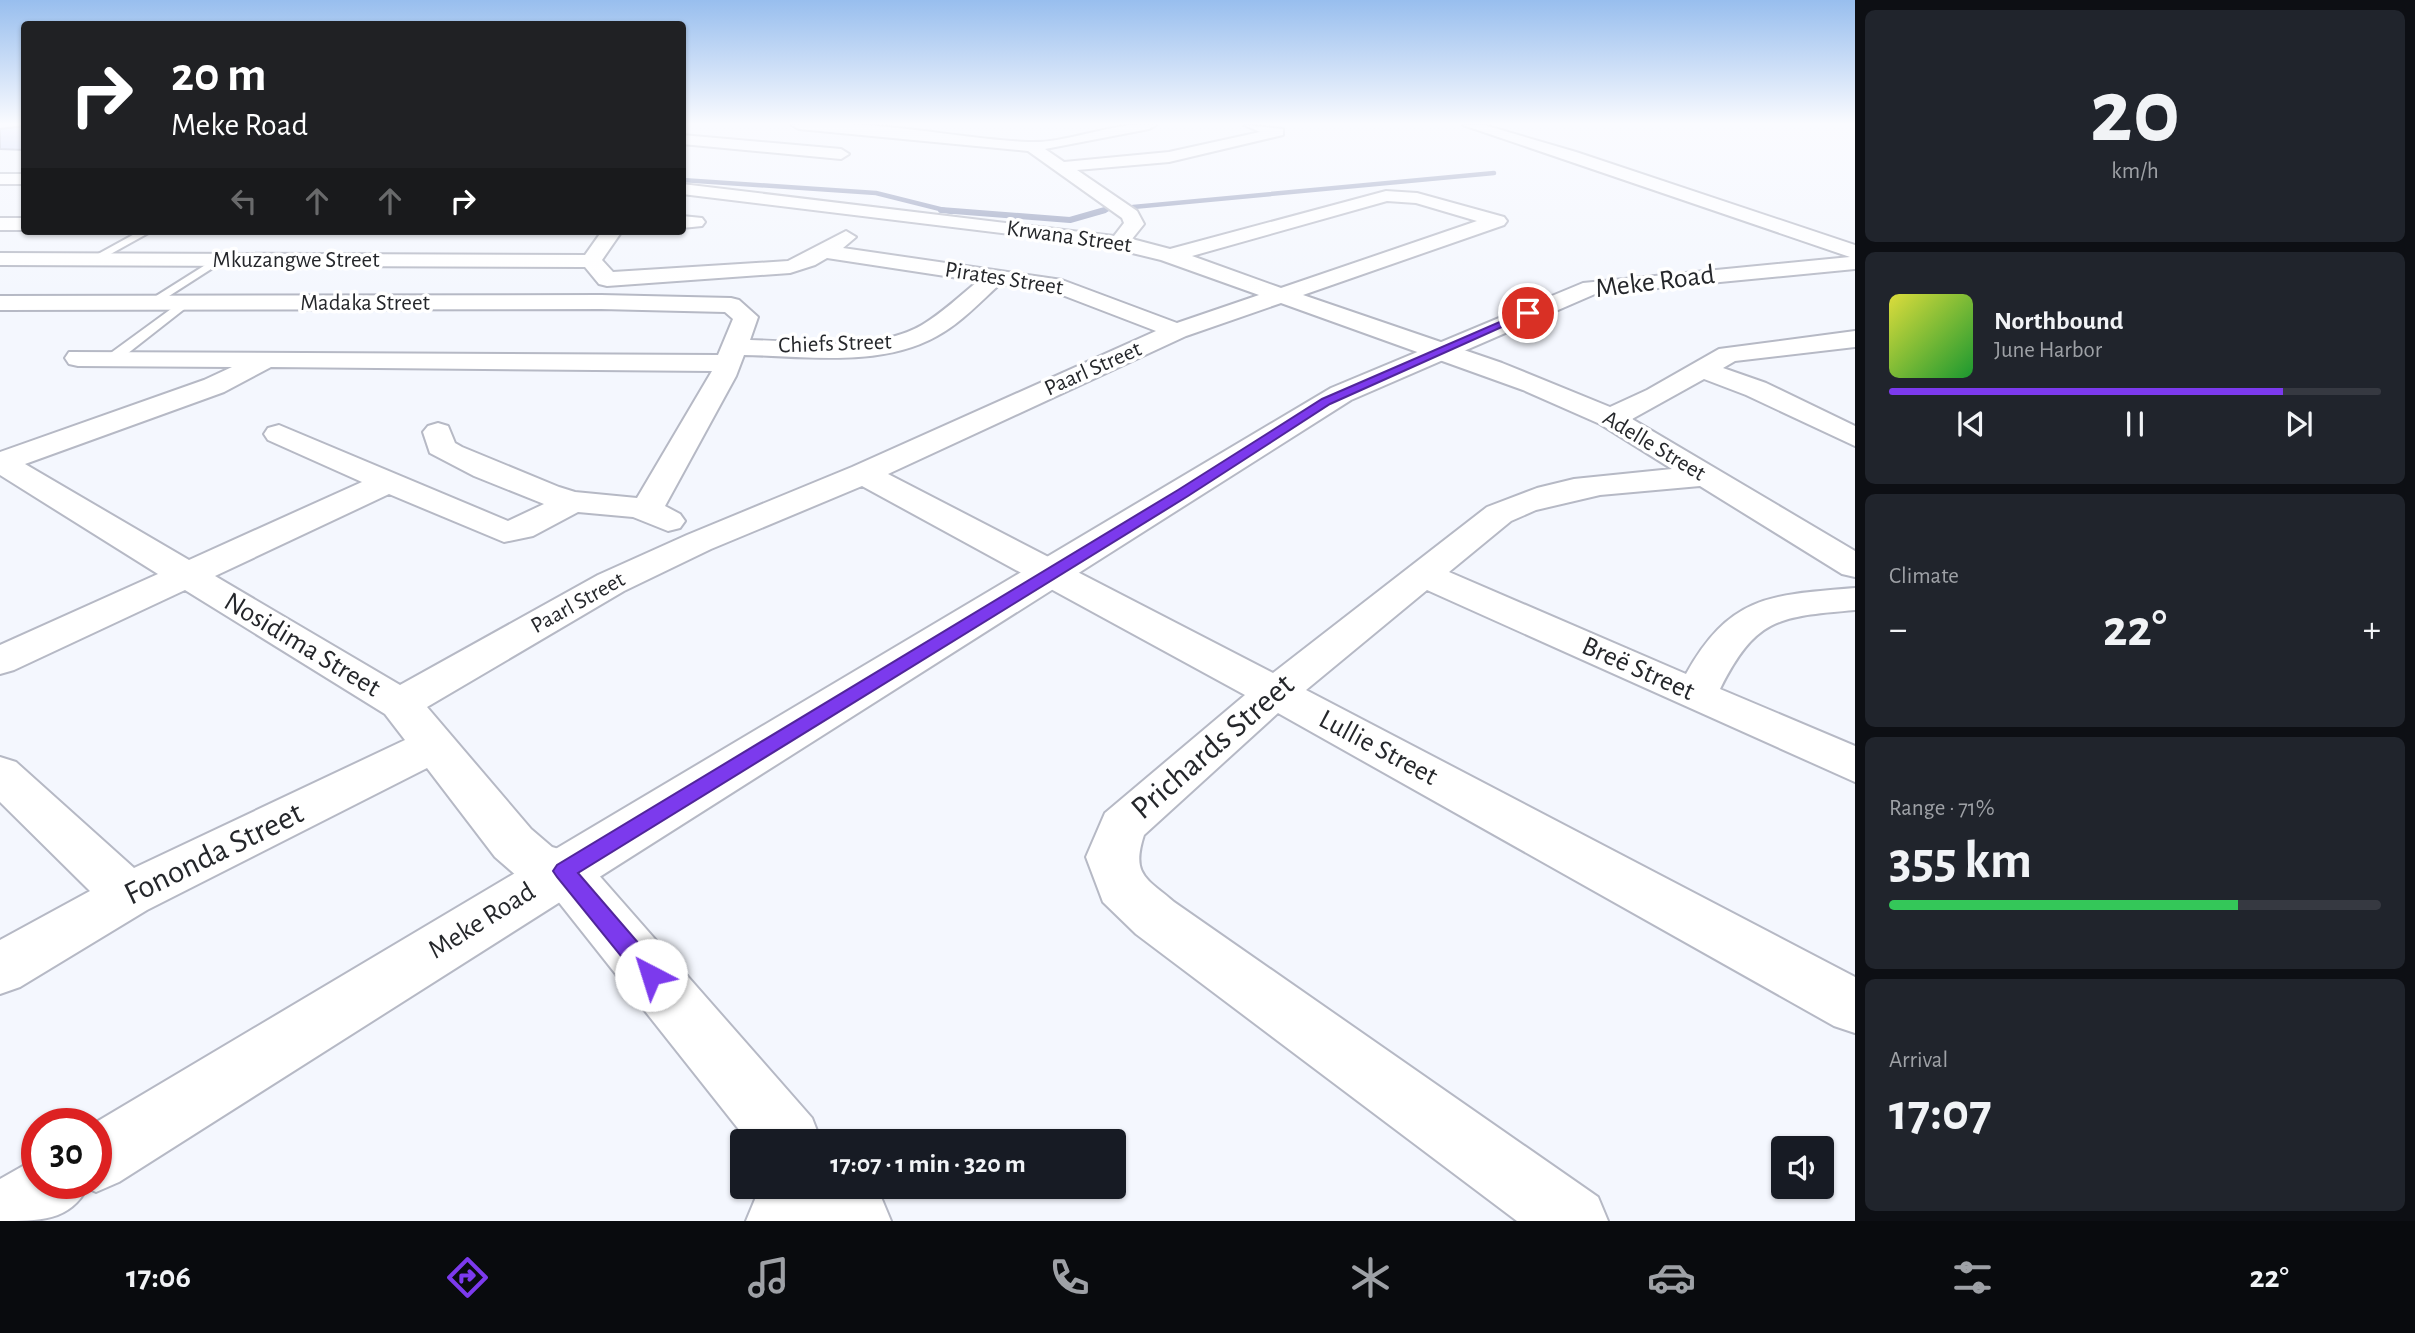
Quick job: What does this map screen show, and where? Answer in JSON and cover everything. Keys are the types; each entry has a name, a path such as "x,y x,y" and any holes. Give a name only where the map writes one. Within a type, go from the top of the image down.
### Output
{"street":[{"path":"1082,182 1130,215 1134,224 1119,242"},
{"path":"1648,182 1855,253"},
{"name":"Krwana Street","path":"686,189 1119,242 1441,351"},
{"path":"0,195 21,195"},
{"name":"Paarl Street","path":"400,704 611,583 699,542 863,474 1177,331 1497,221 1417,198 1386,196 1169,257"},
{"path":"607,279 790,267 824,251 883,213"},
{"path":"0,224 21,224"},
{"path":"0,247 27,235"},
{"path":"601,302 609,283 592,261 609,235"},
{"path":"342,260 372,238"},
{"name":"Pirates Street","path":"824,251 997,276 1078,291 1177,331"},
{"name":"Mkuzangwe Street","path":"0,259 592,261"},
{"name":"Meke Road","path":"112,1148 1048,573 1183,493 1326,401 1572,294 1606,284 1855,263"},
{"name":"Chiefs Street","path":"78,358 732,355 894,344 927,331 997,276"},
{"name":"Madaka Street","path":"0,303 601,302 731,305 746,317 732,355"},
{"path":"1610,418 1657,396 1713,362 1735,353 1847,344"},
{"name":"Adelle Street","path":"1441,351 1610,418 1855,566"},
{"path":"647,508 732,355"},
{"path":"0,462 214,386 269,359"},
{"path":"1703,370 1756,389 1855,437"},
{"path":"438,432 441,447 450,455 572,502 647,508 699,542"},
{"path":"279,433 504,532 521,529 572,502"},
{"name":"Nosidima Street","path":"0,462 400,704 432,747 513,843 536,863 564,871"},
{"name":"Lullie Street","path":"863,474 1273,694 1464,793 1855,1007"},
{"name":"Prichards Street","path":"1574,1221 1155,918 1121,887 1111,857 1122,826 1273,694 1499,514 1532,498 1597,485 1705,476"},
{"path":"0,661 388,482"},
{"name":"Breë Street","path":"1421,575 1855,765"},
{"path":"1696,694 1729,638 1748,622 1796,605 1855,599"},
{"name":"Fononda Street","path":"0,969 128,895 432,747"},
{"path":"0,774 128,895"},
{"path":"564,871 779,1129"},
{"path":"0,1218 31,1199"},
{"path":"780,1221 803,1199"},
{"path":"838,1199 857,1221"}],"lane":[{"path":"94,259 140,235"},
{"path":"151,303 218,260"},
{"path":"113,358 186,303"}],"waterway":[{"path":"712,182 876,193 945,210"},
{"path":"1133,207 1399,182"},
{"path":"941,210 945,210"},
{"path":"945,210 1070,220 1105,210"},
{"path":"945,210 952,212"},
{"path":"1099,212 1105,210"}],"route":[{"path":"651,975 564,871 1183,493 1326,401 1528,313"}]}
